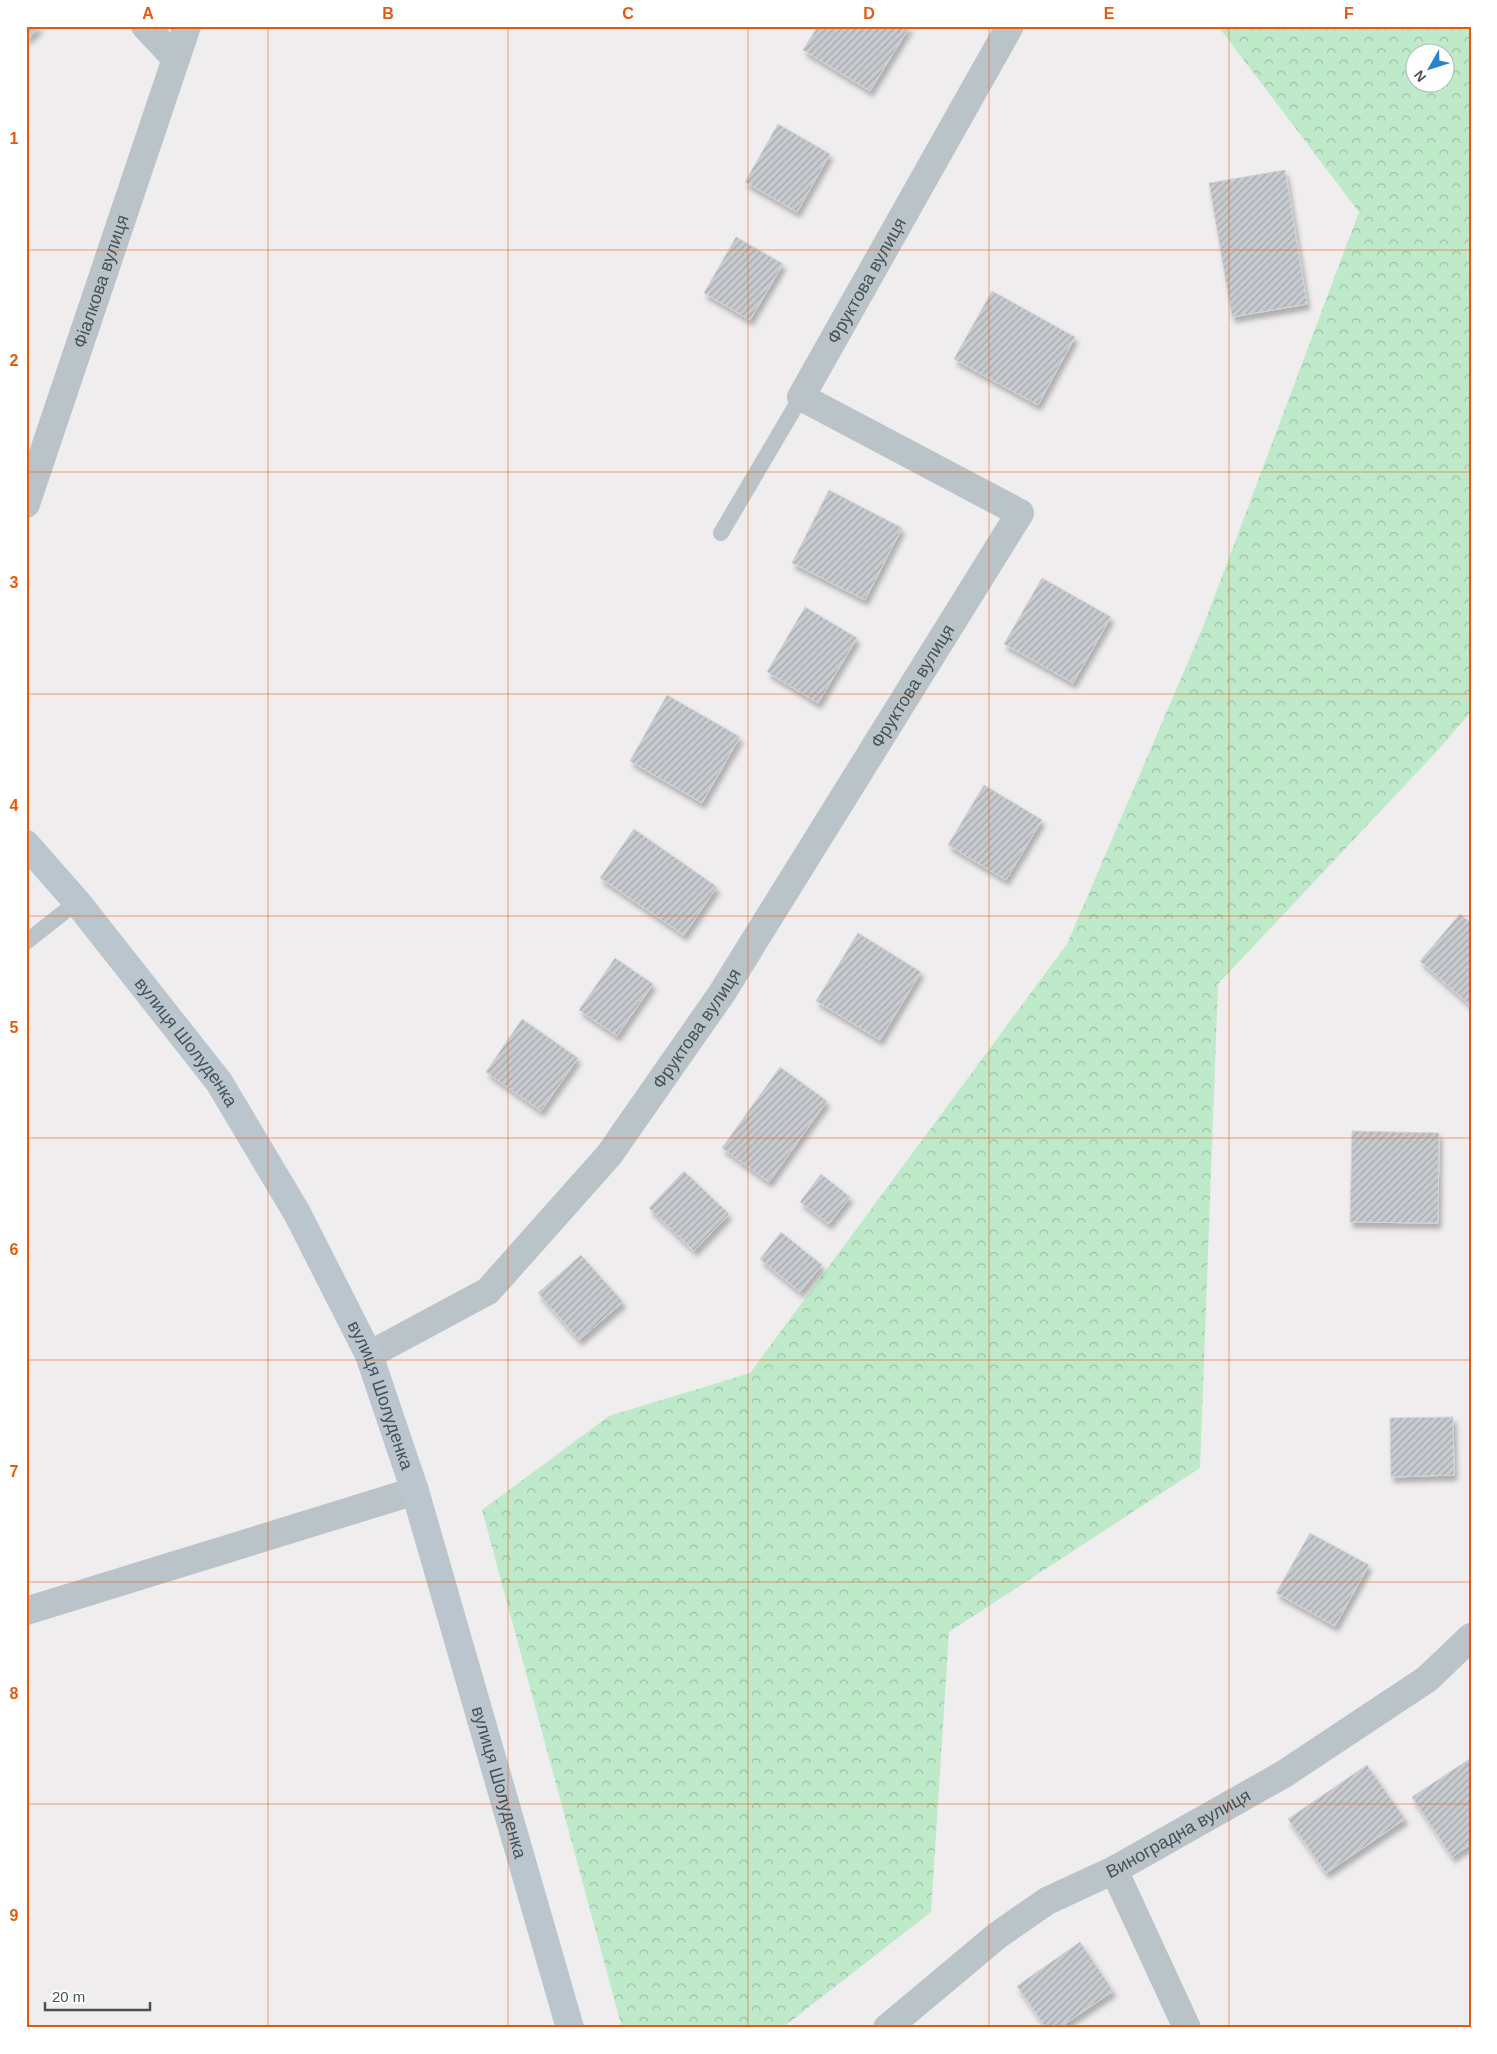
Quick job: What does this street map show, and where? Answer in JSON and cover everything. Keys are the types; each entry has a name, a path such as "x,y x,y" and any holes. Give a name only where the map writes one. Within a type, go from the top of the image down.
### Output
{"main road":[{"name":"вулиця Шолуденка","path":"26,844 77,902 219,1082 297,1213 369,1355 415,1491 570,2028"}],"street":[{"path":"145,26 176,58"},
{"name":"Фіалкова вулиця","path":"26,504 187,26"},
{"name":"Фруктова вулиця","path":"369,1355 488,1291 608,1155 722,993 1020,513 801,397 1010,26"},
{"path":"26,1611 415,1491"},
{"name":"Виноградна вулиця","path":"887,2028 998,1934 1047,1901 1114,1870 1284,1774 1427,1679 1471,1637"},
{"path":"1114,1870 1187,2028"}],"lane":[{"path":"720,533 801,397"},
{"path":"26,942 77,902"}],"green space":[{"path":"1224,26 1471,26 1471,712 1438,750 1218,984 1200,1468 949,1632 931,1912 782,2028 622,2028 482,1510 609,1416 750,1373 1067,944 1203,627 1359,212 1221,30"}],"building":[{"path":"26,26 41,26 26,40"},
{"path":"818,26 910,26 870,91 803,50"},
{"path":"778,124 830,154 797,212 745,182"},
{"path":"1285,170 1307,304 1232,317 1209,183"},
{"path":"736,237 783,264 750,320 704,293"},
{"path":"992,291 1075,337 1038,405 954,359"},
{"path":"829,490 902,528 865,600 792,563"},
{"path":"1042,578 1111,617 1073,683 1004,644"},
{"path":"805,607 857,638 818,703 767,672"},
{"path":"667,695 740,737 702,803 630,761"},
{"path":"984,785 1042,820 1006,880 948,845"},
{"path":"634,829 717,887 684,935 600,878"},
{"path":"1460,914 1471,923 1471,1006 1420,961"},
{"path":"858,933 921,972 880,1040 816,1001"},
{"path":"615,958 653,984 617,1036 579,1010"},
{"path":"522,1019 578,1058 541,1111 486,1072"},
{"path":"780,1067 827,1101 769,1182 722,1148"},
{"path":"1352,1131 1439,1133 1438,1223 1350,1222"},
{"path":"684,1171 729,1214 694,1251 649,1208"},
{"path":"821,1174 850,1197 829,1224 800,1202"},
{"path":"781,1232 822,1265 800,1292 760,1259"},
{"path":"581,1255 623,1302 579,1340 538,1293"},
{"path":"1453,1417 1454,1475 1391,1477 1390,1418"},
{"path":"1310,1533 1369,1565 1335,1626 1276,1593"},
{"path":"1471,1758 1471,1844 1452,1857 1412,1797"},
{"path":"1367,1765 1405,1819 1326,1873 1288,1819"},
{"path":"1080,1942 1113,1991 1059,2028 1046,2028 1017,1986"}]}
